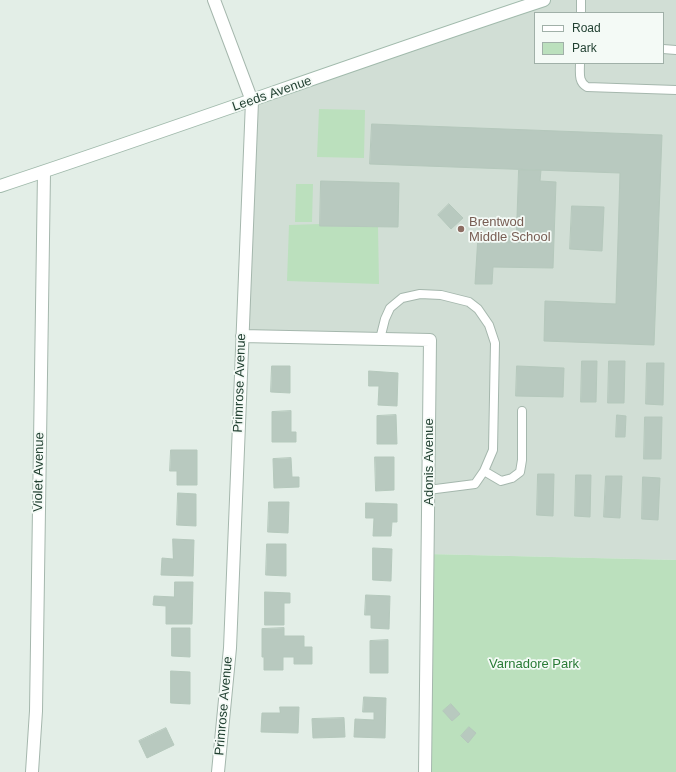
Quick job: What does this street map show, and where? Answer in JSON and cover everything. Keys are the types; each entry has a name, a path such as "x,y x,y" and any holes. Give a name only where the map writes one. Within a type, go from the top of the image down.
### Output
{"street":[{"name":"Primrose Avenue","path":"214,0 252,101 230,648 218,772"},
{"name":"Leeds Avenue","path":"0,186 544,0"},
{"name":"Violet Avenue","path":"32,772 36,711 44,172"},
{"name":"Adonis Avenue","path":"242,336 430,340 425,772"}],"lane":[{"path":"581,0 581,12"},
{"path":"664,49 676,50"},
{"path":"580,64 580,80 582,84 587,87 676,90"},
{"path":"380,339 385,319 390,308 402,298 420,294 441,295 469,302 478,309 490,325 494,343 493,450 484,471 475,484 428,490"},
{"path":"484,471 501,480 512,478 520,472 522,460 522,411"}],"shaded area":[{"name":"Brentwod Middle School","path":"544,0 676,0 676,560 428,554 430,340 242,336 252,101"}],"green space":[{"path":"319,109 365,110 364,158 317,157"},
{"path":"296,184 313,184 312,222 295,222"},
{"path":"320,224 321,226 378,227 379,284 287,281 289,225"},
{"name":"Varnadore Park","path":"428,554 676,560 676,772 425,772"}],"building":[{"path":"372,124 662,135 654,345 544,341 545,301 616,304 620,173 370,164"},
{"path":"519,170 541,170 540,181 556,182 553,268 493,267 492,284 475,284 478,236 516,236"},
{"path":"321,181 399,183 398,227 320,226"},
{"path":"449,204 463,218 451,229 438,215"},
{"path":"572,206 604,207 602,251 570,249"},
{"path":"582,361 597,361 596,402 581,402"},
{"path":"609,361 625,361 624,403 608,403"},
{"path":"647,363 664,363 663,405 646,404"},
{"path":"272,366 290,366 290,393 271,392"},
{"path":"517,366 564,368 563,397 516,396"},
{"path":"369,371 398,373 397,406 378,405 379,386 369,386"},
{"path":"291,411 291,432 296,432 296,442 272,442 272,412"},
{"path":"396,415 397,444 377,444 377,416"},
{"path":"617,415 626,416 625,437 616,437"},
{"path":"645,417 662,417 661,459 644,459"},
{"path":"171,450 197,450 197,485 177,485 177,471 170,471"},
{"path":"375,457 394,457 394,490 376,491"},
{"path":"291,458 292,477 299,477 299,487 274,488 273,459"},
{"path":"538,474 554,474 553,516 537,515"},
{"path":"576,475 591,475 590,517 575,516"},
{"path":"606,476 622,476 620,518 604,517"},
{"path":"643,477 660,478 658,520 642,519"},
{"path":"178,493 196,494 196,526 177,525"},
{"path":"269,502 289,502 288,533 268,532"},
{"path":"366,503 397,504 397,522 392,522 391,536 373,536 374,518 366,518"},
{"path":"173,539 194,540 193,576 161,575 162,558 173,559"},
{"path":"267,544 286,544 286,576 266,575"},
{"path":"373,548 392,549 391,581 373,580"},
{"path":"175,582 193,582 192,624 166,624 166,606 153,605 154,596 174,597"},
{"path":"265,592 290,593 290,603 284,603 284,625 265,625"},
{"path":"366,595 390,596 389,629 371,628 371,615 365,615"},
{"path":"172,628 190,628 190,657 172,656"},
{"path":"284,628 284,636 304,636 304,647 312,647 312,664 294,664 294,657 283,657 283,670 264,670 264,657 262,657 262,629"},
{"path":"388,640 388,673 370,673 370,641"},
{"path":"171,671 190,672 190,704 171,703"},
{"path":"364,697 386,698 385,738 354,737 355,719 374,720 374,712 363,712"},
{"path":"451,704 460,714 452,721 443,711"},
{"path":"280,707 299,707 298,733 261,732 262,713 280,713"},
{"path":"344,718 345,737 313,738 312,719"},
{"path":"469,727 476,733 468,743 461,736"},
{"path":"166,728 174,745 147,758 139,741"}],"place":[{"name":"Brentwod Middle School","path":"461,229"}]}
